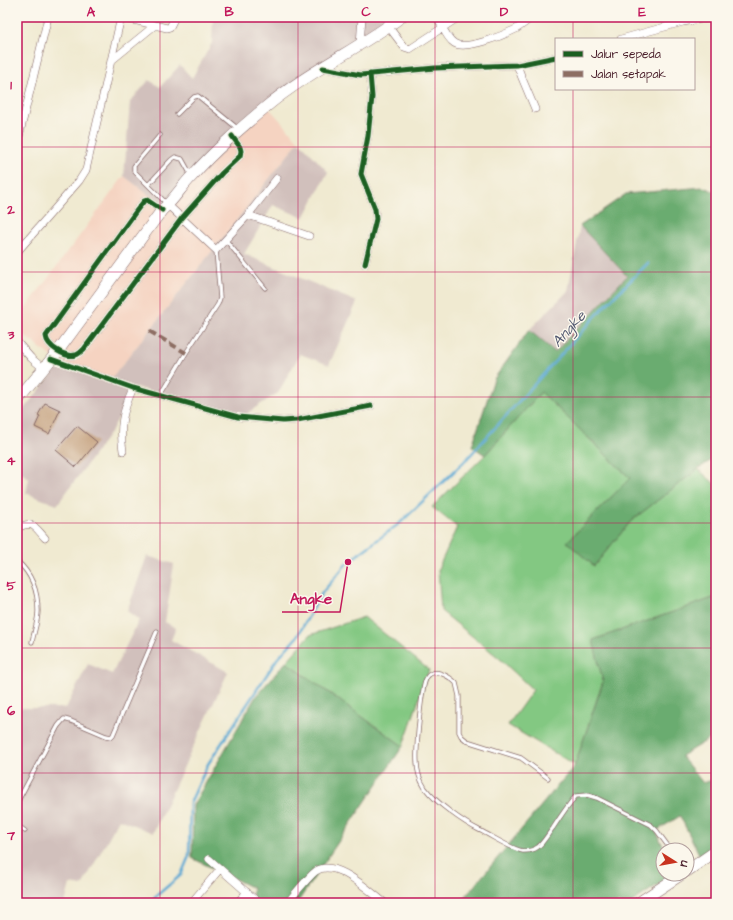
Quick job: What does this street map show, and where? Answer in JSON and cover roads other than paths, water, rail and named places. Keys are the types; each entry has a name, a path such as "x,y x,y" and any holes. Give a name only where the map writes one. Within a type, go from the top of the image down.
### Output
{"main road":[{"path":"17,401 55,355 165,208 192,176 236,133 274,101 360,44 392,20"},
{"path":"695,866 715,854"},
{"path":"638,903 670,882"}],"street":[{"path":"17,145 48,17"},
{"path":"17,252 79,181 86,170 121,17 167,28 170,27 175,17"},
{"path":"360,44 363,17"},
{"path":"437,17 454,44 461,45 471,45 482,42 516,29 531,18"},
{"path":"392,20 404,48 410,49 459,17"},
{"path":"624,38 682,19 713,17"},
{"path":"110,61 154,26"},
{"path":"323,68 360,74 370,74 435,68 518,65 555,57"},
{"path":"518,65 535,109"},
{"path":"365,264 376,219 375,209 362,178 361,169 371,116 372,97 370,74"},
{"path":"55,355 72,356 79,354 84,349 182,218 222,173 240,156 241,151 236,133"},
{"path":"277,178 248,216 216,250 182,218 165,208 146,200 46,336 47,341 55,355 133,388 238,417 283,422 372,406"},
{"path":"248,216 309,236"},
{"path":"17,342 31,358 44,369"},
{"path":"123,451 121,421 125,406 133,388"},
{"path":"17,528 28,523 34,526 45,538"},
{"path":"209,859 259,903"},
{"path":"287,903 316,872 329,867 336,868 344,873 385,903"},
{"path":"191,903 220,869"},
{"path":"237,903 247,892"}],"lane":[{"path":"177,114 194,96 198,96 236,133"},
{"path":"160,135 134,166 134,171 148,185 165,208"},
{"path":"148,185 170,160 176,157 182,159 192,176"},
{"path":"226,240 265,288"},
{"path":"161,395 220,298 216,250"},
{"path":"17,562 30,576 34,584 38,611 32,642"},
{"path":"17,801 58,726 64,719 106,736 113,735 157,631"},
{"path":"548,778 521,758 466,741 462,738 459,732 459,696 456,683 442,674 430,674 427,676 422,698 418,735 418,773 424,787 436,799 466,823 512,847 522,851 530,850 538,847 576,796 587,795 597,798 651,825 665,842"},
{"path":"17,825 25,831"}],"waterway":[{"name":"Angke","path":"152,903 156,896 181,875 189,856 190,803 208,764 277,659 297,637 322,593 348,562 400,523 466,460 604,307 648,263"}],"place":[{"name":"Angke","path":"348,562"}]}
